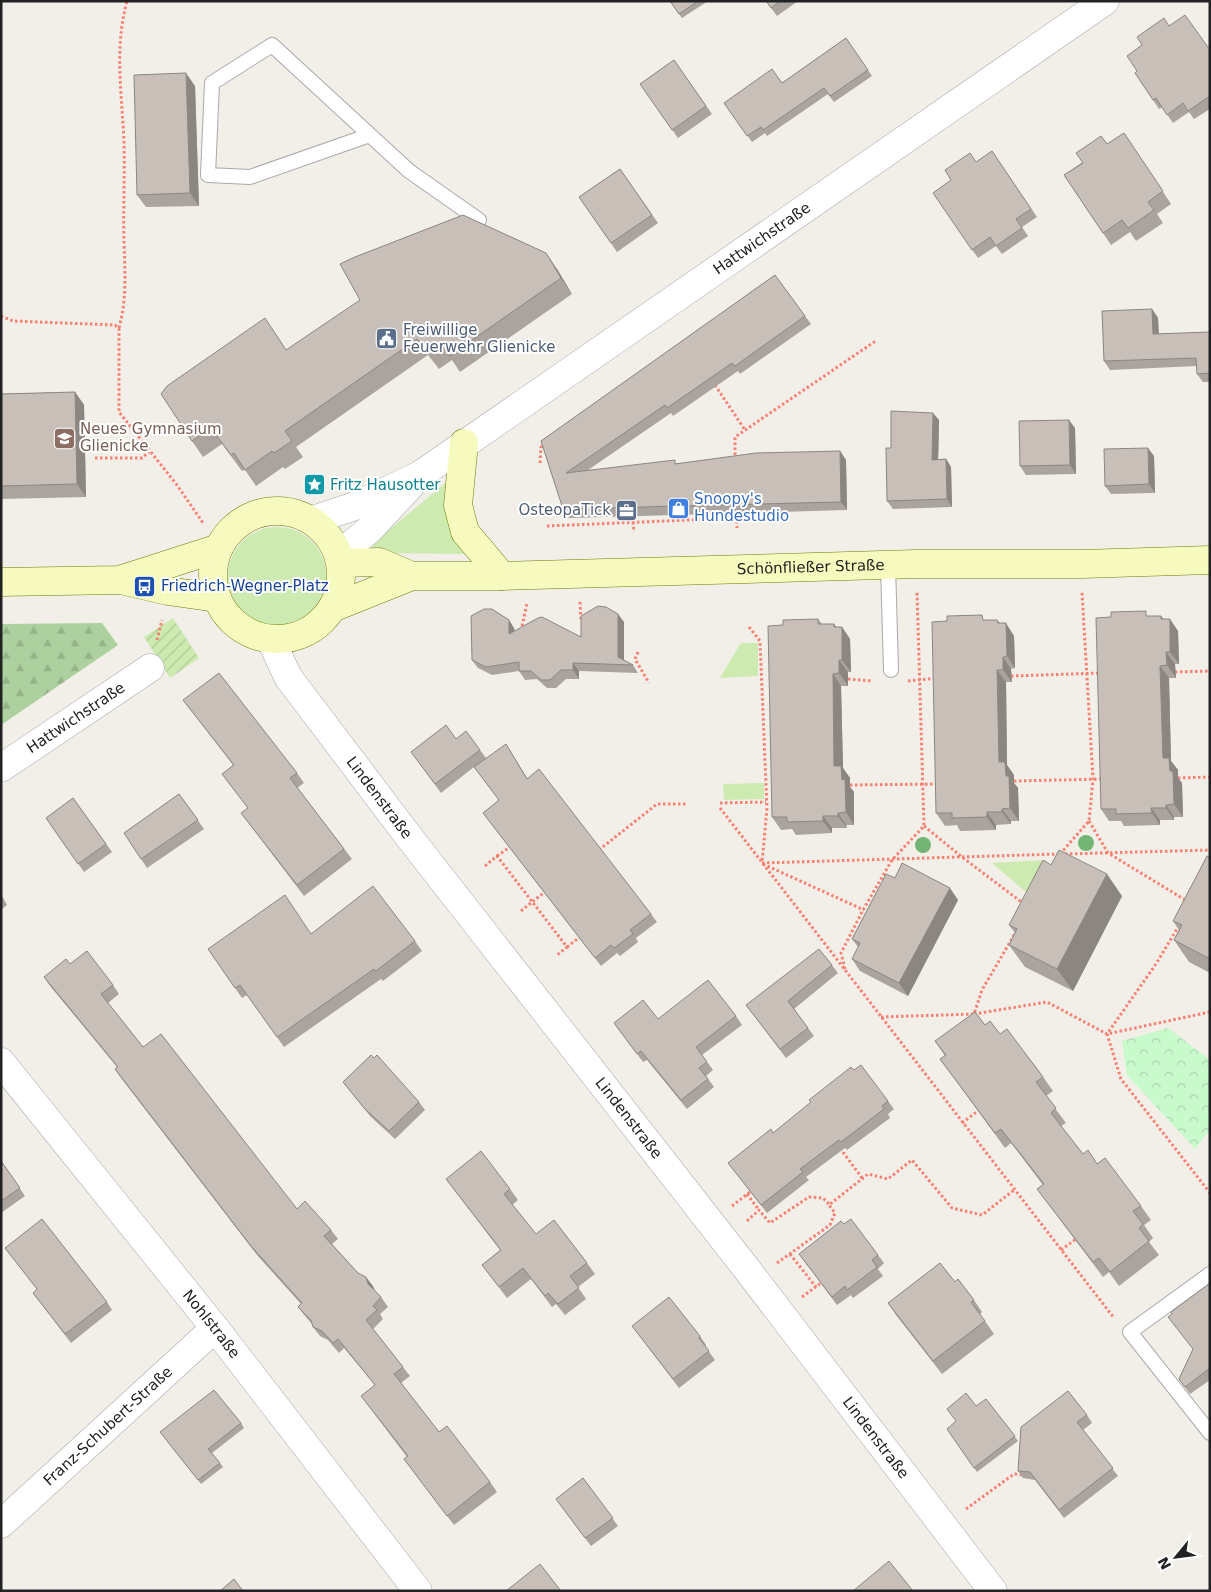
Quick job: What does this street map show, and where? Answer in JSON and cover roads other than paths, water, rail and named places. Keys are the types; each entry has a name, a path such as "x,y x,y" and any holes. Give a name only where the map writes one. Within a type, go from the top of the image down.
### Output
{"main road":[{"path":"464,444 458,505 466,532 502,576"},
{"path":"120,580 212,537 228,534 239,523 254,515 270,511 286,511 313,520 327,534 340,559 340,588 332,608 322,622 306,633 289,639 271,640 252,634 235,624 222,610 217,598 212,577 212,537"},
{"name":"Schönfließer Straße","path":"340,559 379,562 412,576"},
{"name":"Schönfließer Straße","path":"332,608 412,576 502,576 888,564 1082,564 1210,560"},
{"path":"1,582 120,580 168,591 217,598"}],"street":[{"name":"Hattwichstraße","path":"313,520 355,506 420,475 1104,1"},
{"name":"Hattwichstraße","path":"340,559 420,475"},
{"name":"Lindenstraße","path":"271,640 288,677 386,807 746,1268 993,1591"},
{"name":"Hattwichstraße","path":"1,768 150,668"},
{"name":"Nohlstraße","path":"1,1062 215,1328 418,1591"},
{"name":"Franz-Schubert-Straße","path":"1,1524 215,1328"}],"lane":[{"path":"370,135 250,177 208,175 212,83 272,44 409,171 480,220"},
{"path":"888,564 891,670"},
{"path":"1210,1274 1130,1332 1210,1433"}],"place":[{"name":"Freiwillige Feuerwehr Glienicke","path":"387,339"},
{"name":"Neues Gymnasium Glienicke","path":"64,438"},
{"name":"Fritz Hausotter","path":"314,485"},
{"name":"Snoopy's Hundestudio","path":"678,508"},
{"name":"OsteopaTick","path":"627,510"},
{"name":"Friedrich-Wegner-Platz","path":"145,586"}]}
